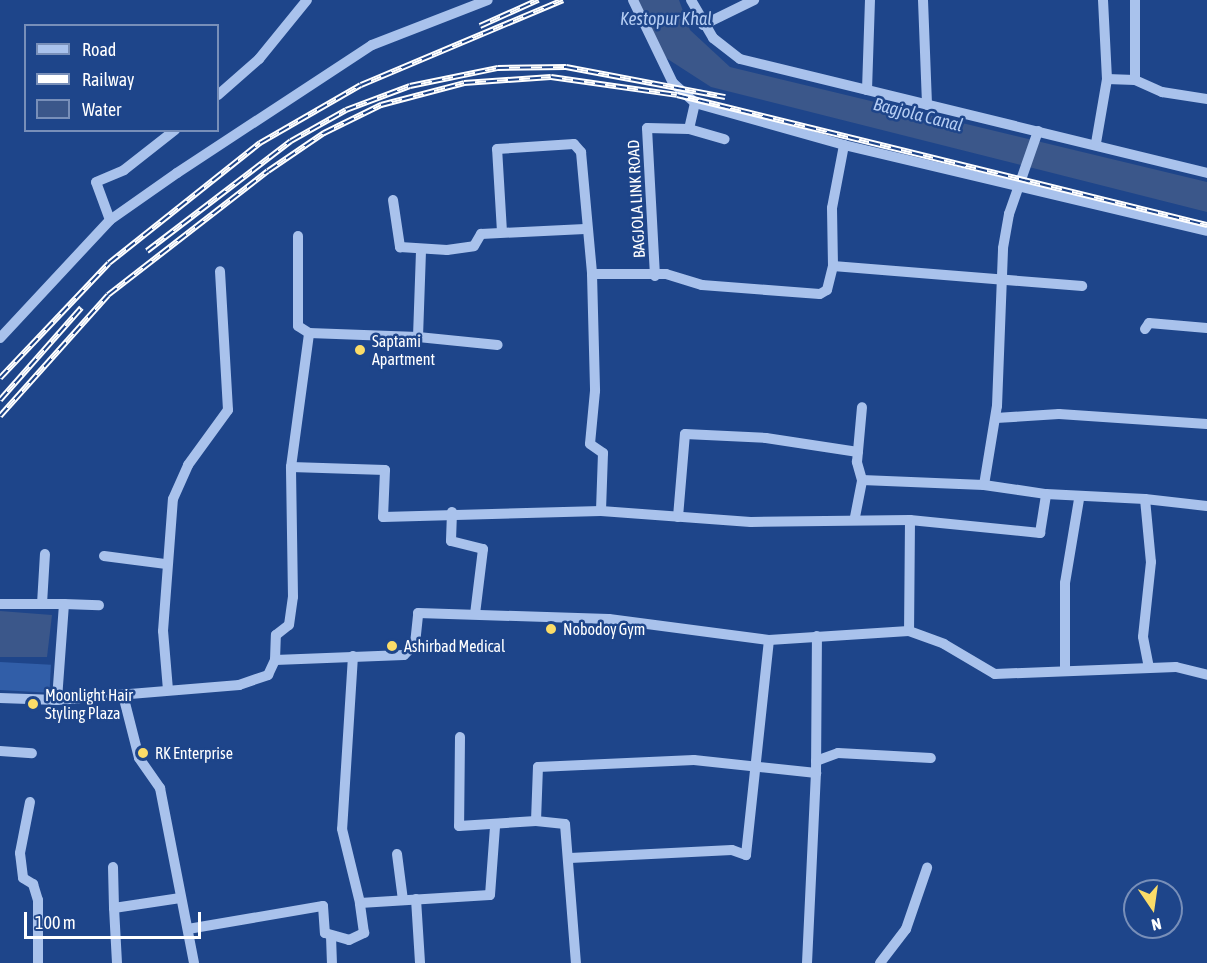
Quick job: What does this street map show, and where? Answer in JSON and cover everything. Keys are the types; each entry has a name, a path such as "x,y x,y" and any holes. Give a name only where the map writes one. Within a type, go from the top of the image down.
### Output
{"street":[{"path":"219,93 259,59 307,0"},
{"path":"0,338 110,220 372,45 488,0"},
{"path":"633,0 673,83 695,103 844,145 1022,185 1207,231"},
{"path":"691,0 704,25 741,58 1037,132 1096,143 1207,173"},
{"path":"704,25 754,0"},
{"path":"867,90 870,0"},
{"path":"923,0 927,105"},
{"path":"1096,143 1107,80 1103,0"},
{"path":"1135,0 1135,80"},
{"path":"1107,80 1135,80 1168,94 1207,99"},
{"path":"689,129 695,103"},
{"name":"BAGJOLA LINK ROAD","path":"655,276 647,128 689,129 725,139"},
{"path":"110,220 96,182 124,170 172,132"},
{"path":"984,485 996,418 1002,279 1009,214 1022,185 1037,132"},
{"path":"502,231 497,149 574,144 581,152 585,230 592,274 595,392 590,444 603,453 601,511"},
{"path":"592,274 655,276 820,294 827,290 833,266 832,208 844,145"},
{"path":"393,200 395,242 421,249 474,246 481,234 502,231 585,230"},
{"path":"298,236 298,326 309,333 418,337 498,345"},
{"path":"418,337 421,249"},
{"path":"833,266 1082,286"},
{"path":"168,690 166,564 174,499 188,465 228,410 220,271"},
{"path":"1145,329 1149,323 1207,328"},
{"path":"0,698 57,700 258,681 275,660 276,635 289,625 293,597 291,467 309,333"},
{"path":"855,517 862,480 858,452 862,407"},
{"path":"996,418 1059,414 1207,424"},
{"path":"678,517 685,434 776,439 858,452"},
{"path":"291,467 385,470 383,517 452,512 601,511 751,522 855,517 1040,533 1046,494"},
{"path":"862,480 984,485 1079,500 1145,499 1207,506"},
{"path":"1145,499 1151,562 1143,637 1149,667"},
{"path":"1065,671 1065,583 1079,500"},
{"path":"452,512 451,541 483,549 475,614"},
{"path":"909,631 910,520"},
{"path":"42,604 45,554"},
{"path":"104,556 166,564"},
{"path":"0,604 99,605"},
{"path":"57,700 64,604"},
{"path":"275,660 409,653 418,613 609,619 769,639 909,631 944,644 995,674 1149,667 1207,675"},
{"path":"807,963 816,773 817,636"},
{"path":"570,858 732,850 746,855 759,770 756,723 769,639"},
{"path":"188,929 322,906 325,933 349,940 364,933 360,903 342,829 352,656"},
{"path":"123,695 139,758 160,788 194,963"},
{"path":"460,737 459,826 495,827 536,821 565,824 570,858 576,963"},
{"path":"0,751 32,753"},
{"path":"816,761 838,753 931,758"},
{"path":"536,821 538,767 694,760 759,770 816,773"},
{"path":"30,802 20,853 23,878 33,884 38,900 38,963"},
{"path":"360,903 490,895 495,827"},
{"path":"397,854 403,900"},
{"path":"113,867 117,963"},
{"path":"880,963 906,928 927,868"},
{"path":"114,908 180,898"},
{"path":"416,899 420,963"},
{"path":"331,936 332,963"}],"shaded area":[{"path":"0,662 51,665 49,693 0,690"}],"water":[{"name":"Kestopur Khal","path":"637,0 679,0 690,30 730,67 1207,182 1207,212 711,87 663,56"},
{"path":"0,611 52,615 47,657 0,657"}],"railway":[{"path":"480,26 538,0"},
{"path":"0,378 109,263 260,143 361,85 563,0"},
{"path":"147,251 291,141 346,110 410,86 498,68 566,67 725,97"},
{"path":"0,416 108,295 268,171 324,133 381,105 464,83 551,77 677,95 1207,225"},
{"path":"0,400 81,308"}],"place":[{"name":"Saptami Apartment","path":"360,350"},
{"name":"Nobodoy Gym","path":"551,629"},
{"name":"Ashirbad Medical","path":"392,646"},
{"name":"Moonlight Hair Styling Plaza","path":"33,704"},
{"name":"RK Enterprise","path":"143,753"}],"water label":[{"name":"Bagjola Canal","path":"918,115"}]}
